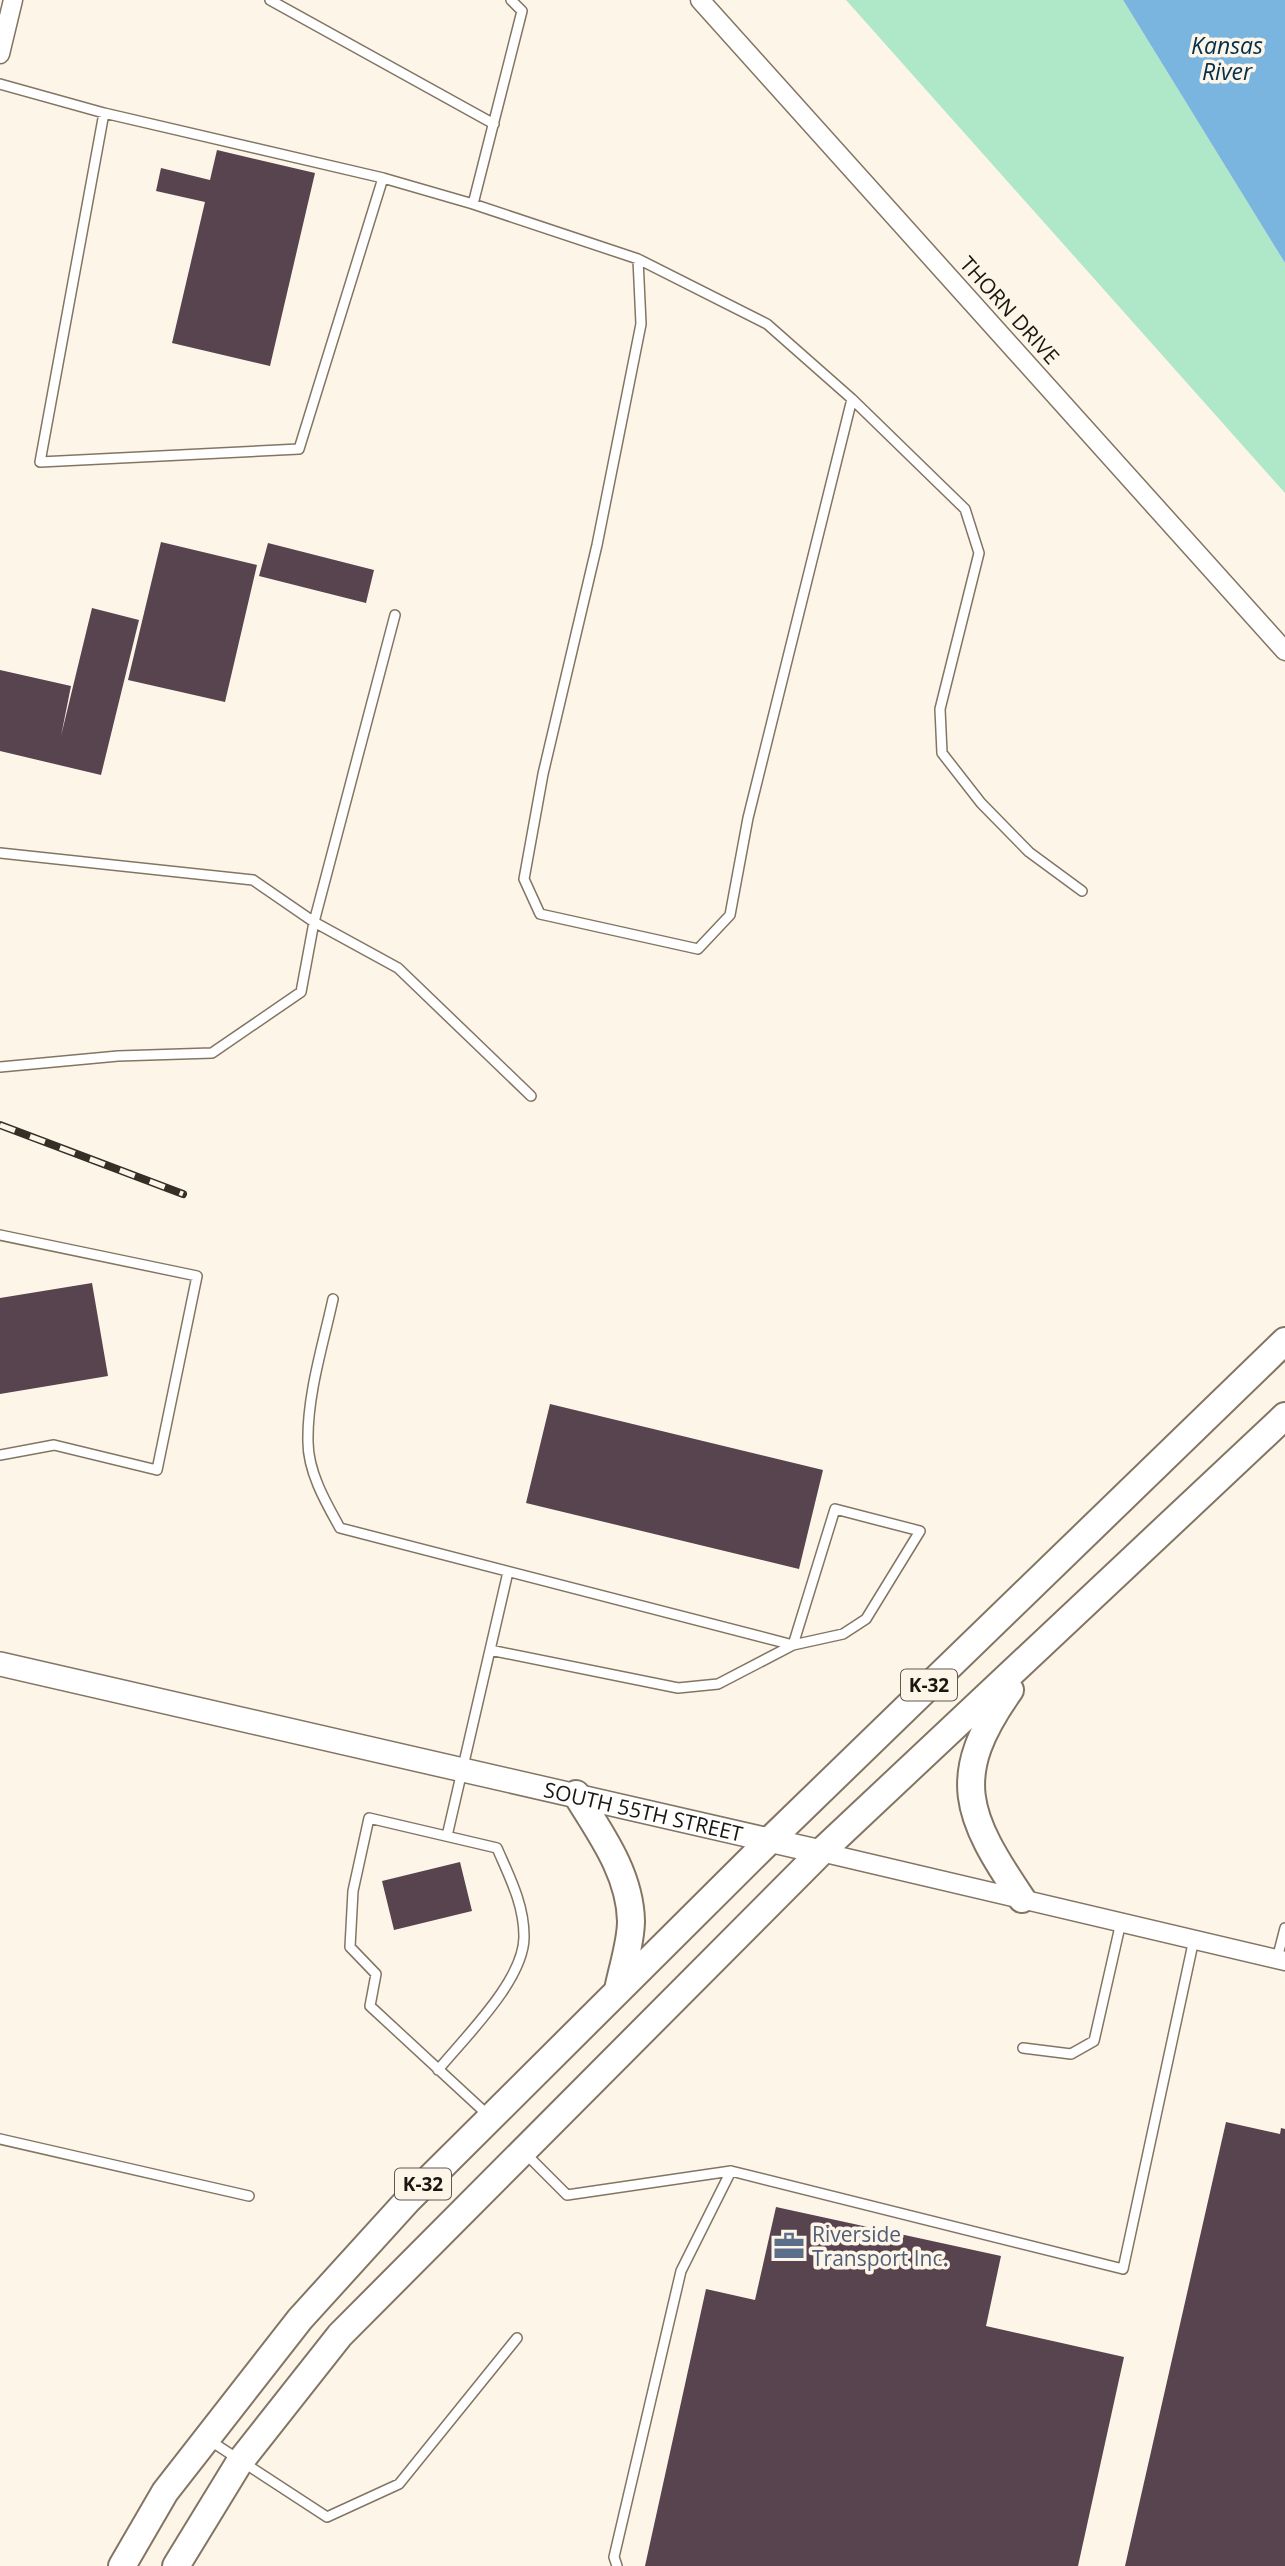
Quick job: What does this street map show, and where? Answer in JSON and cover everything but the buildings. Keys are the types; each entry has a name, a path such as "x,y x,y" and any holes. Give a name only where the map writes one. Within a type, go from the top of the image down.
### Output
{"main road":[{"name":"K-32","path":"122,2566 165,2492 300,2319 489,2116 1088,1530 1285,1342"},
{"name":"K-32","path":"176,2566 239,2463 340,2335 821,1852 1285,1416"},
{"path":"1022,1899 990,1851 972,1808 970,1766 986,1723 1046,1641"},
{"name":"SOUTH 55TH STREET","path":"0,1664 821,1852"},
{"path":"576,1794 615,1861 628,1890 631,1923 618,1990"}],"street":[{"path":"0,54 13,0"},
{"name":"THORN DRIVE","path":"700,0 1285,651"},
{"name":"SOUTH 55TH STREET","path":"821,1852 1281,1960"}],"lane":[{"path":"270,0 494,124"},
{"path":"473,204 522,11 511,0"},
{"path":"0,84 104,113 383,178 473,204 638,259 767,324 852,399 965,509 979,553 940,709 942,753 981,803 1029,852 1082,891"},
{"path":"104,113 40,462 299,449 383,178"},
{"path":"638,259 641,324 597,545 543,774 524,879 540,914 698,949 730,915 748,818 852,399"},
{"path":"0,1067 118,1056 212,1053 301,992 314,922 395,615"},
{"path":"0,853 253,880 314,922 398,968 531,1096"},
{"path":"0,1235 197,1276 157,1469 54,1445 0,1455"},
{"path":"333,1298 315,1378 308,1444 321,1494 341,1528 793,1645"},
{"path":"490,1650 678,1688 718,1684 793,1645 843,1634 866,1619 920,1531 835,1509 793,1645"},
{"path":"447,1836 508,1572"},
{"path":"438,2070 511,1982 525,1938 519,1898 497,1848 369,1818 353,1891 350,1947 376,1974 370,2006 438,2070 489,2116"},
{"path":"1023,2048 1071,2054 1094,2042 1121,1922"},
{"path":"1281,1960 1285,1928"},
{"path":"523,2151 567,2195 731,2171 1123,2269 1194,1939"},
{"path":"0,2139 249,2196"},
{"path":"617,2566 614,2557 681,2271 731,2171"},
{"path":"207,2439 239,2463 327,2517 399,2484 517,2338"}],"green space":[{"path":"846,0 1123,0 1285,263 1285,493"}],"water":[{"name":"Kansas River","path":"1123,0 1285,0 1285,263"}],"railway":[{"path":"0,1125 183,1194"}],"place":[{"name":"Riverside Transport Inc.","path":"789,2246"}]}
